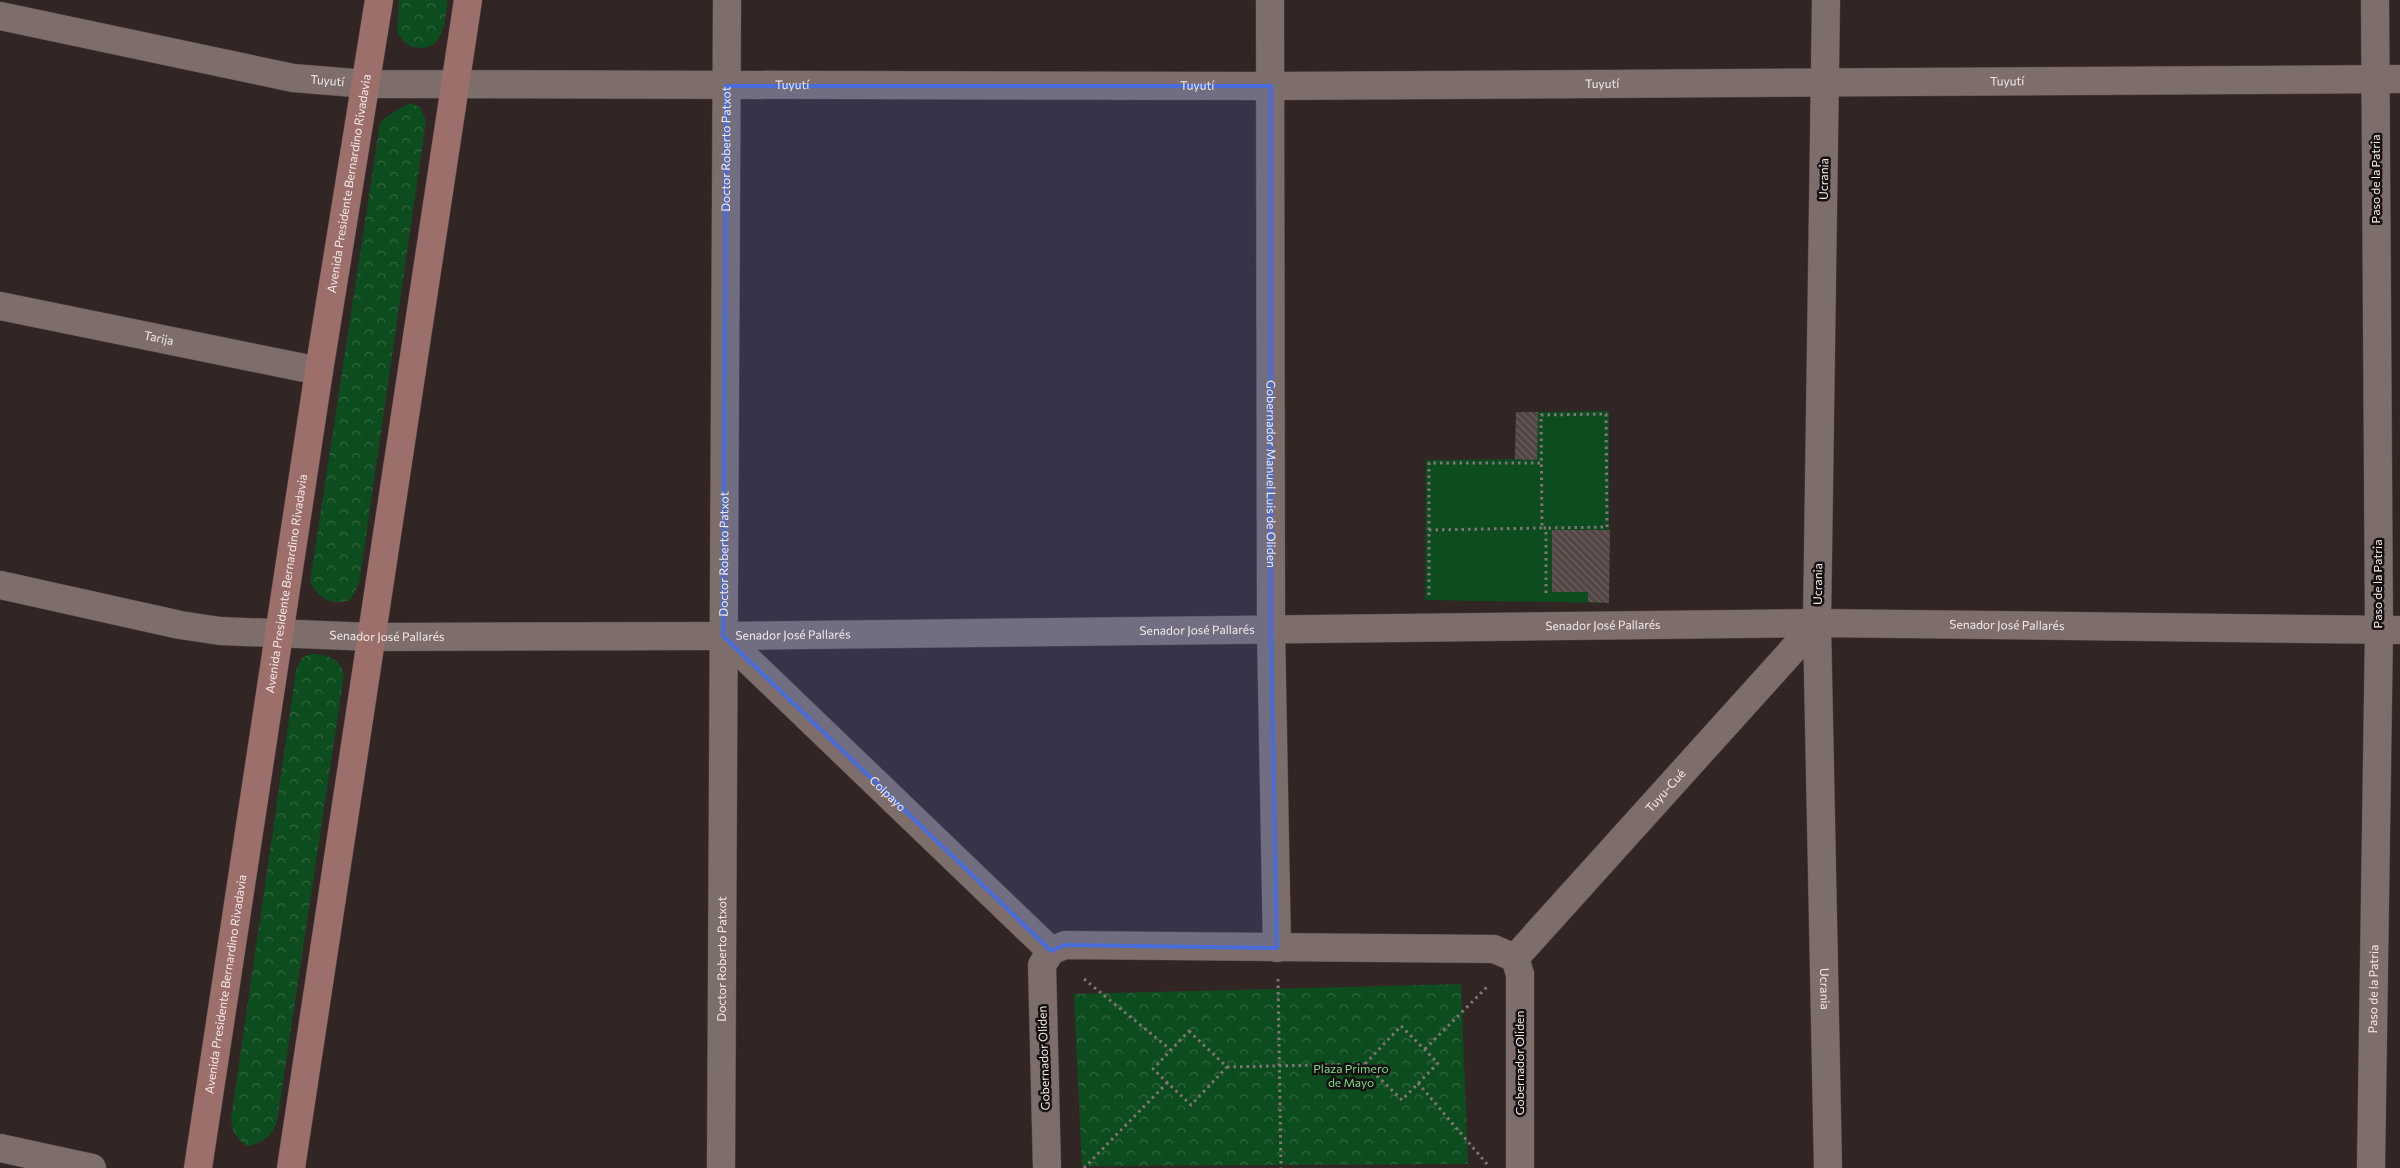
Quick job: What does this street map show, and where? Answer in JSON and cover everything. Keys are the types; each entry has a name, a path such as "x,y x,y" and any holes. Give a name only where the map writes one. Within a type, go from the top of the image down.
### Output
{"main road":[{"name":"Avenida Presidente Bernardino Rivadavia","path":"198,1168 319,371 367,84 379,0"},
{"path":"291,1168 468,0"}],"street":[{"name":"Doctor Roberto Patxot","path":"721,1168 727,0"},
{"name":"Gobernador Manuel Luis de Oliden","path":"1270,0 1271,630 1277,948"},
{"name":"Ucrania","path":"1826,0 1818,623 1828,1168"},
{"name":"Paso de la Patria","path":"2371,1168 2389,630 2388,79 2375,0"},
{"name":"Tuyutí","path":"0,16 293,78 367,84 1271,86 2388,79"},
{"name":"Tarija","path":"0,306 319,371"},
{"name":"Senador José Pallarés","path":"0,585 180,626 280,635 723,636 1818,623 2389,630"},
{"name":"Tuyu-Cué","path":"1515,958 1818,623"},
{"name":"Colpayo","path":"723,636 1051,951"},
{"path":"1051,951 1065,945 1494,949 1515,958"},
{"name":"Gobernador Oliden","path":"1047,1168 1042,966 1051,951"},
{"name":"Gobernador Oliden","path":"1515,958 1520,974 1520,1168"},
{"path":"0,1148 92,1168"}],"path":[{"path":"1429,530 1544,528 1607,527 1606,414 1541,415 1542,463 1544,528 1546,597"},
{"path":"1439,596 1429,596 1428,463 1542,463"},
{"path":"1277,948 1281,1168"},
{"path":"1051,951 1171,1050"},
{"path":"1425,1050 1515,958"},
{"path":"1227,1067 1189,1031 1153,1069 1191,1105 1227,1067 1365,1064 1402,1100 1438,1063 1400,1026 1365,1064"},
{"path":"1084,1168 1168,1082"},
{"path":"1418,1083 1491,1168"}],"highlighted area":[{"path":"726,86 1271,86 1271,630 1277,948 1065,945 1051,951 723,636"}],"green space":[{"path":"399,0 448,0 445,22 440,37 430,46 418,48 410,46 397,32"},
{"path":"410,103 420,107 426,121 359,584 350,600 337,602 322,597 310,582 380,123 392,113"},
{"path":"1609,411 1609,603 1425,600 1426,460 1515,459 1516,412"},
{"path":"309,654 326,656 335,660 344,675 277,1122 272,1132 266,1138 259,1143 248,1146 236,1135 231,1119 296,671 300,660"},
{"name":"Plaza Primero de Mayo","path":"1461,984 1468,1164 1082,1166 1074,994"}],"building":[{"path":"1516,412 1538,412 1537,460 1515,459"},
{"path":"1552,530 1610,530 1609,603 1588,602 1588,592 1552,592"}]}
